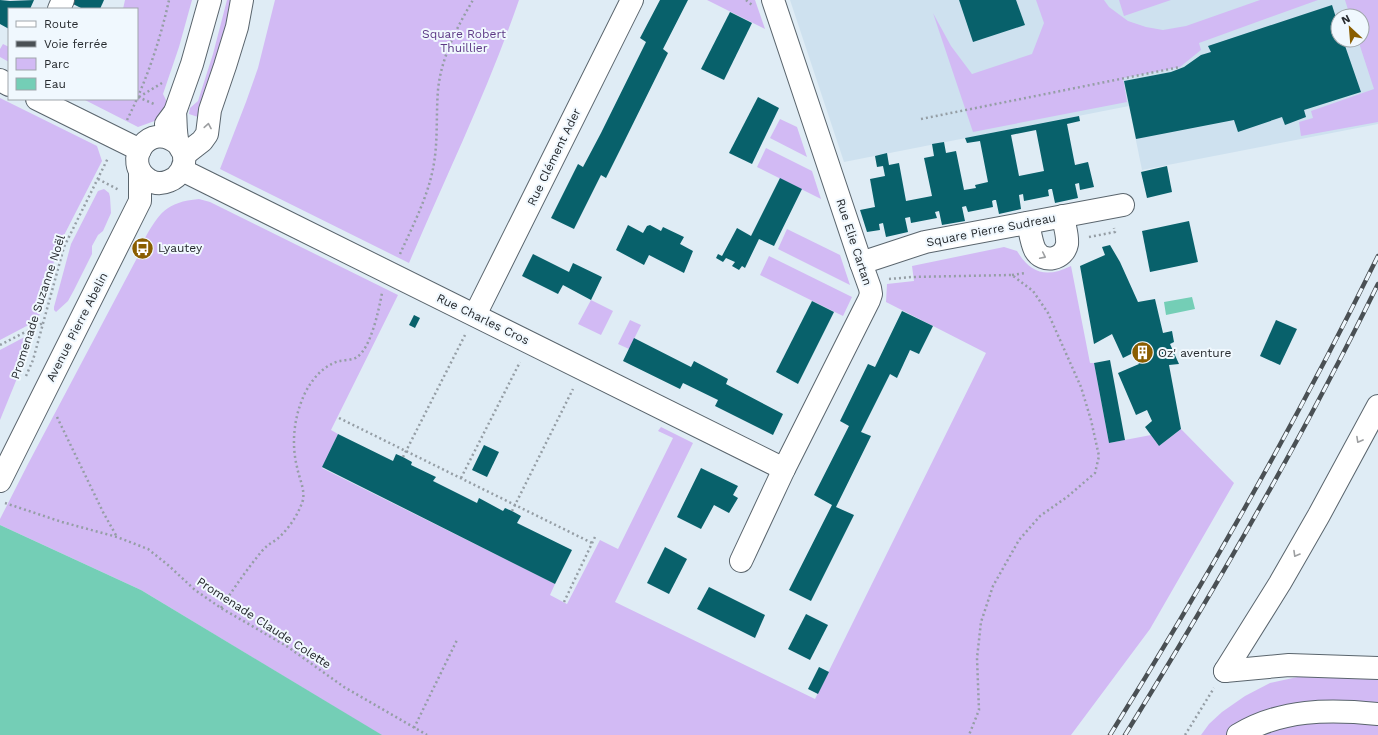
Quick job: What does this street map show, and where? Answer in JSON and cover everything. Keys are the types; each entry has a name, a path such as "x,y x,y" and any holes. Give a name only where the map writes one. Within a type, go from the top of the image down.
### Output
{"street":[{"path":"158,137 175,112 192,64 210,0"},
{"path":"181,156 202,141 207,134 210,110 225,66 242,0"},
{"name":"Rue Clément Ader","path":"475,315 632,0"},
{"name":"Rue Elie Cartan","path":"741,561 784,469 871,294 773,0"},
{"path":"40,100 140,150"},
{"path":"175,112 181,156 177,177 171,181 163,183 150,181 140,172 137,161 140,150 147,141 158,137 169,138 181,156"},
{"name":"Rue Charles Cros","path":"181,156 391,273 784,469"},
{"name":"Avenue Pierre Abelin","path":"140,172 140,201"},
{"name":"Avenue Pierre Abelin","path":"0,481 140,201 163,183"},
{"name":"Square Pierre Sudreau","path":"864,272 925,242 1123,205"},
{"path":"1028,223 1035,250 1044,258 1055,258 1064,251 1067,246 1063,216"},
{"path":"1224,671 1280,583 1378,406"},
{"path":"1224,671 1288,664 1378,668"},
{"path":"1238,735 1263,723 1291,715 1319,711 1350,711 1378,714"}],"path":[{"path":"138,97 161,33 169,0"},
{"path":"221,608 249,566 263,549 288,529 298,513 303,498 303,487 294,453 294,433 297,413 306,393 322,369 330,364 357,357 365,349 372,332 384,286 415,221 428,187 434,163 438,88 443,66 450,43 462,18 473,0"},
{"path":"921,119 1180,67"},
{"name":"Promenade Suzanne Noël","path":"24,382 32,360 64,247 117,139"},
{"path":"864,272 912,277 1012,275 1033,292 1048,313 1081,387 1091,420 1099,456 1095,473 1067,497 1040,516 1019,540 993,586 981,622 977,658 979,710 969,735"},
{"path":"403,457 475,315"},
{"path":"0,345 43,322"},
{"path":"461,478 530,342"},
{"path":"512,511 583,369"},
{"path":"56,414 103,512 117,537"},
{"path":"339,418 592,543"},
{"name":"Promenade Claude Colette","path":"0,501 62,522 117,537 148,549 195,590 221,608 288,647 344,687 427,735"},
{"path":"564,602 595,537"},
{"path":"414,728 457,640"},
{"path":"1185,735 1224,671"}],"shaded area":[{"path":"790,0 1378,0 1378,124 1142,170 1129,106 844,162"}],"green space":[{"path":"125,0 192,0 179,47 163,94 167,102 160,119 138,127 85,100 138,100 138,8 123,8"},
{"path":"227,0 237,0 204,119 189,114 190,108 198,101 213,54"},
{"name":"Square Robert Thuillier","path":"275,0 519,0 494,67 409,263 220,169 258,68"},
{"path":"707,0 755,0 765,29"},
{"path":"1036,0 1104,0 1109,7 1128,21 1146,27 1163,30 1186,26 1260,0 1318,0 1199,43 1201,50 1180,67 1123,78 1127,102 973,132 933,13 951,46 972,74 1032,54 1044,23"},
{"path":"1119,0 1171,0 1124,16"},
{"path":"1345,0 1378,0 1378,122 1301,136 1299,122 1313,118 1311,111 1374,89 1361,48 1370,48 1370,8 1348,8"},
{"path":"3,44 8,46 8,61 0,57 0,49"},
{"path":"0,98 97,146 102,161 58,247 38,320 0,340"},
{"path":"780,119 797,127 807,157 770,138"},
{"path":"766,148 812,171 821,199 757,167"},
{"path":"104,189 109,193 111,213 103,231 98,235 92,246 92,254 68,301 56,312 54,307 71,244 98,191"},
{"path":"199,199 210,202 398,295 331,430 338,434 322,468 555,584 550,595 567,604 600,540 618,549 673,438 658,431 661,427 693,443 615,602 815,699 986,353 886,302 887,284 914,281 912,266 1004,247 1017,251 1028,265 1040,272 1054,272 1071,266 1090,363 1094,363 1109,443 1151,435 1159,446 1181,429 1234,483 1150,629 1071,735 381,735 141,590 0,525 0,519 146,241 144,240 149,231 159,216 171,206"},
{"path":"787,229 840,255 850,285 778,249"},
{"path":"769,256 852,297 843,316 760,275"},
{"path":"591,300 613,311 601,335 578,324"},
{"path":"630,320 641,325 629,349 618,344"},
{"path":"34,332 29,349 0,420 0,350"},
{"path":"1302,676 1378,678 1378,735 1201,735 1209,724 1222,712 1245,696 1270,683"}],"water":[{"path":"1192,297 1195,309 1166,315 1164,302"},
{"path":"0,525 141,590 382,735 0,735"}],"building":[{"path":"0,0 34,0 30,8 8,8 8,28 0,24"},
{"path":"75,0 104,0 100,8 81,8 73,4"},
{"path":"660,0 688,0 663,49 668,53 623,144 606,178 601,175 574,229 551,218 578,164 583,167 601,133 646,42 640,38"},
{"path":"959,0 1016,0 1025,25 973,42"},
{"path":"1332,5 1333,8 1330,8 1330,48 1346,48 1361,92 1304,110 1306,117 1285,125 1282,117 1238,132 1234,120 1136,139 1124,81 1171,72 1184,67 1201,55 1211,52 1208,46"},
{"path":"730,12 752,23 724,80 701,69"},
{"path":"758,97 779,108 752,164 729,153"},
{"path":"1079,116 1080,121 1067,124 1075,165 1088,162 1094,187 1080,190 1079,183 1075,184 1078,198 1055,203 1052,189 1048,190 1049,196 1024,201 1023,194 1019,195 1021,209 999,214 996,200 992,201 993,207 968,212 966,206 962,207 965,221 942,225 939,211 935,212 937,218 911,223 910,217 905,218 908,232 886,237 883,223 879,224 880,230 867,232 860,210 875,207 870,179 885,176 883,166 877,167 875,156 887,153 889,165 899,163 906,201 932,196 924,158 934,156 932,144 944,142 946,153 956,151 964,190 976,188 975,185 988,182 980,141 967,143 965,138","holes":["1036,130 1044,171 1019,176 1011,135"]},
{"path":"1167,166 1172,192 1147,198 1141,172"},
{"path":"780,178 802,189 774,246 759,239 745,268 742,266 739,270 732,266 735,262 726,258 723,262 716,258 718,254 722,256 737,228 751,236"},
{"path":"1189,221 1198,262 1150,272 1142,231"},
{"path":"628,225 643,233 647,226 650,225 661,231 663,227 684,237 680,244 693,251 684,273 649,255 644,265 616,250"},
{"name":"Oz' aventure","path":"1110,245 1120,262 1138,302 1155,299 1163,333 1172,331 1174,342 1170,344 1179,364 1169,365 1181,429 1159,446 1145,427 1152,421 1147,410 1136,415 1118,373 1139,364 1133,353 1123,358 1112,334 1094,344 1080,266 1105,255 1102,247"},
{"path":"533,254 569,272 573,263 602,277 591,300 563,285 558,294 522,276"},
{"path":"812,301 834,312 798,384 776,372"},
{"path":"902,311 933,326 919,354 910,350 897,378 890,374 861,432 871,436 836,507 854,515 811,601 789,590 832,505 814,495 849,426 840,421 868,364 875,367"},
{"path":"414,315 420,318 415,328 409,325"},
{"path":"1276,320 1297,329 1280,365 1260,356"},
{"path":"634,338 691,367 694,361 728,379 726,384 783,414 773,435 715,406 718,400 683,383 680,389 623,361"},
{"path":"1110,360 1125,440 1109,443 1094,363"},
{"path":"338,434 393,461 396,454 403,457 412,462 411,465 436,477 433,481 477,503 479,498 503,511 505,508 512,511 521,516 517,523 572,550 555,584 322,467"},
{"path":"484,445 499,452 487,477 472,470"},
{"path":"701,468 738,486 733,495 738,498 729,513 714,505 701,529 677,517"},
{"path":"665,547 687,559 669,594 647,583"},
{"path":"709,587 765,615 755,638 697,609"},
{"path":"806,614 828,625 810,660 788,649"},
{"path":"819,667 829,672 818,694 808,689"}],"railway":[{"path":"1110,735 1181,618 1250,499 1316,379 1378,256"},
{"path":"1125,735 1225,569 1289,456 1378,284"}],"place":[{"name":"Lyautey","path":"142,248"},
{"name":"Oz' aventure","path":"1143,353"}]}
